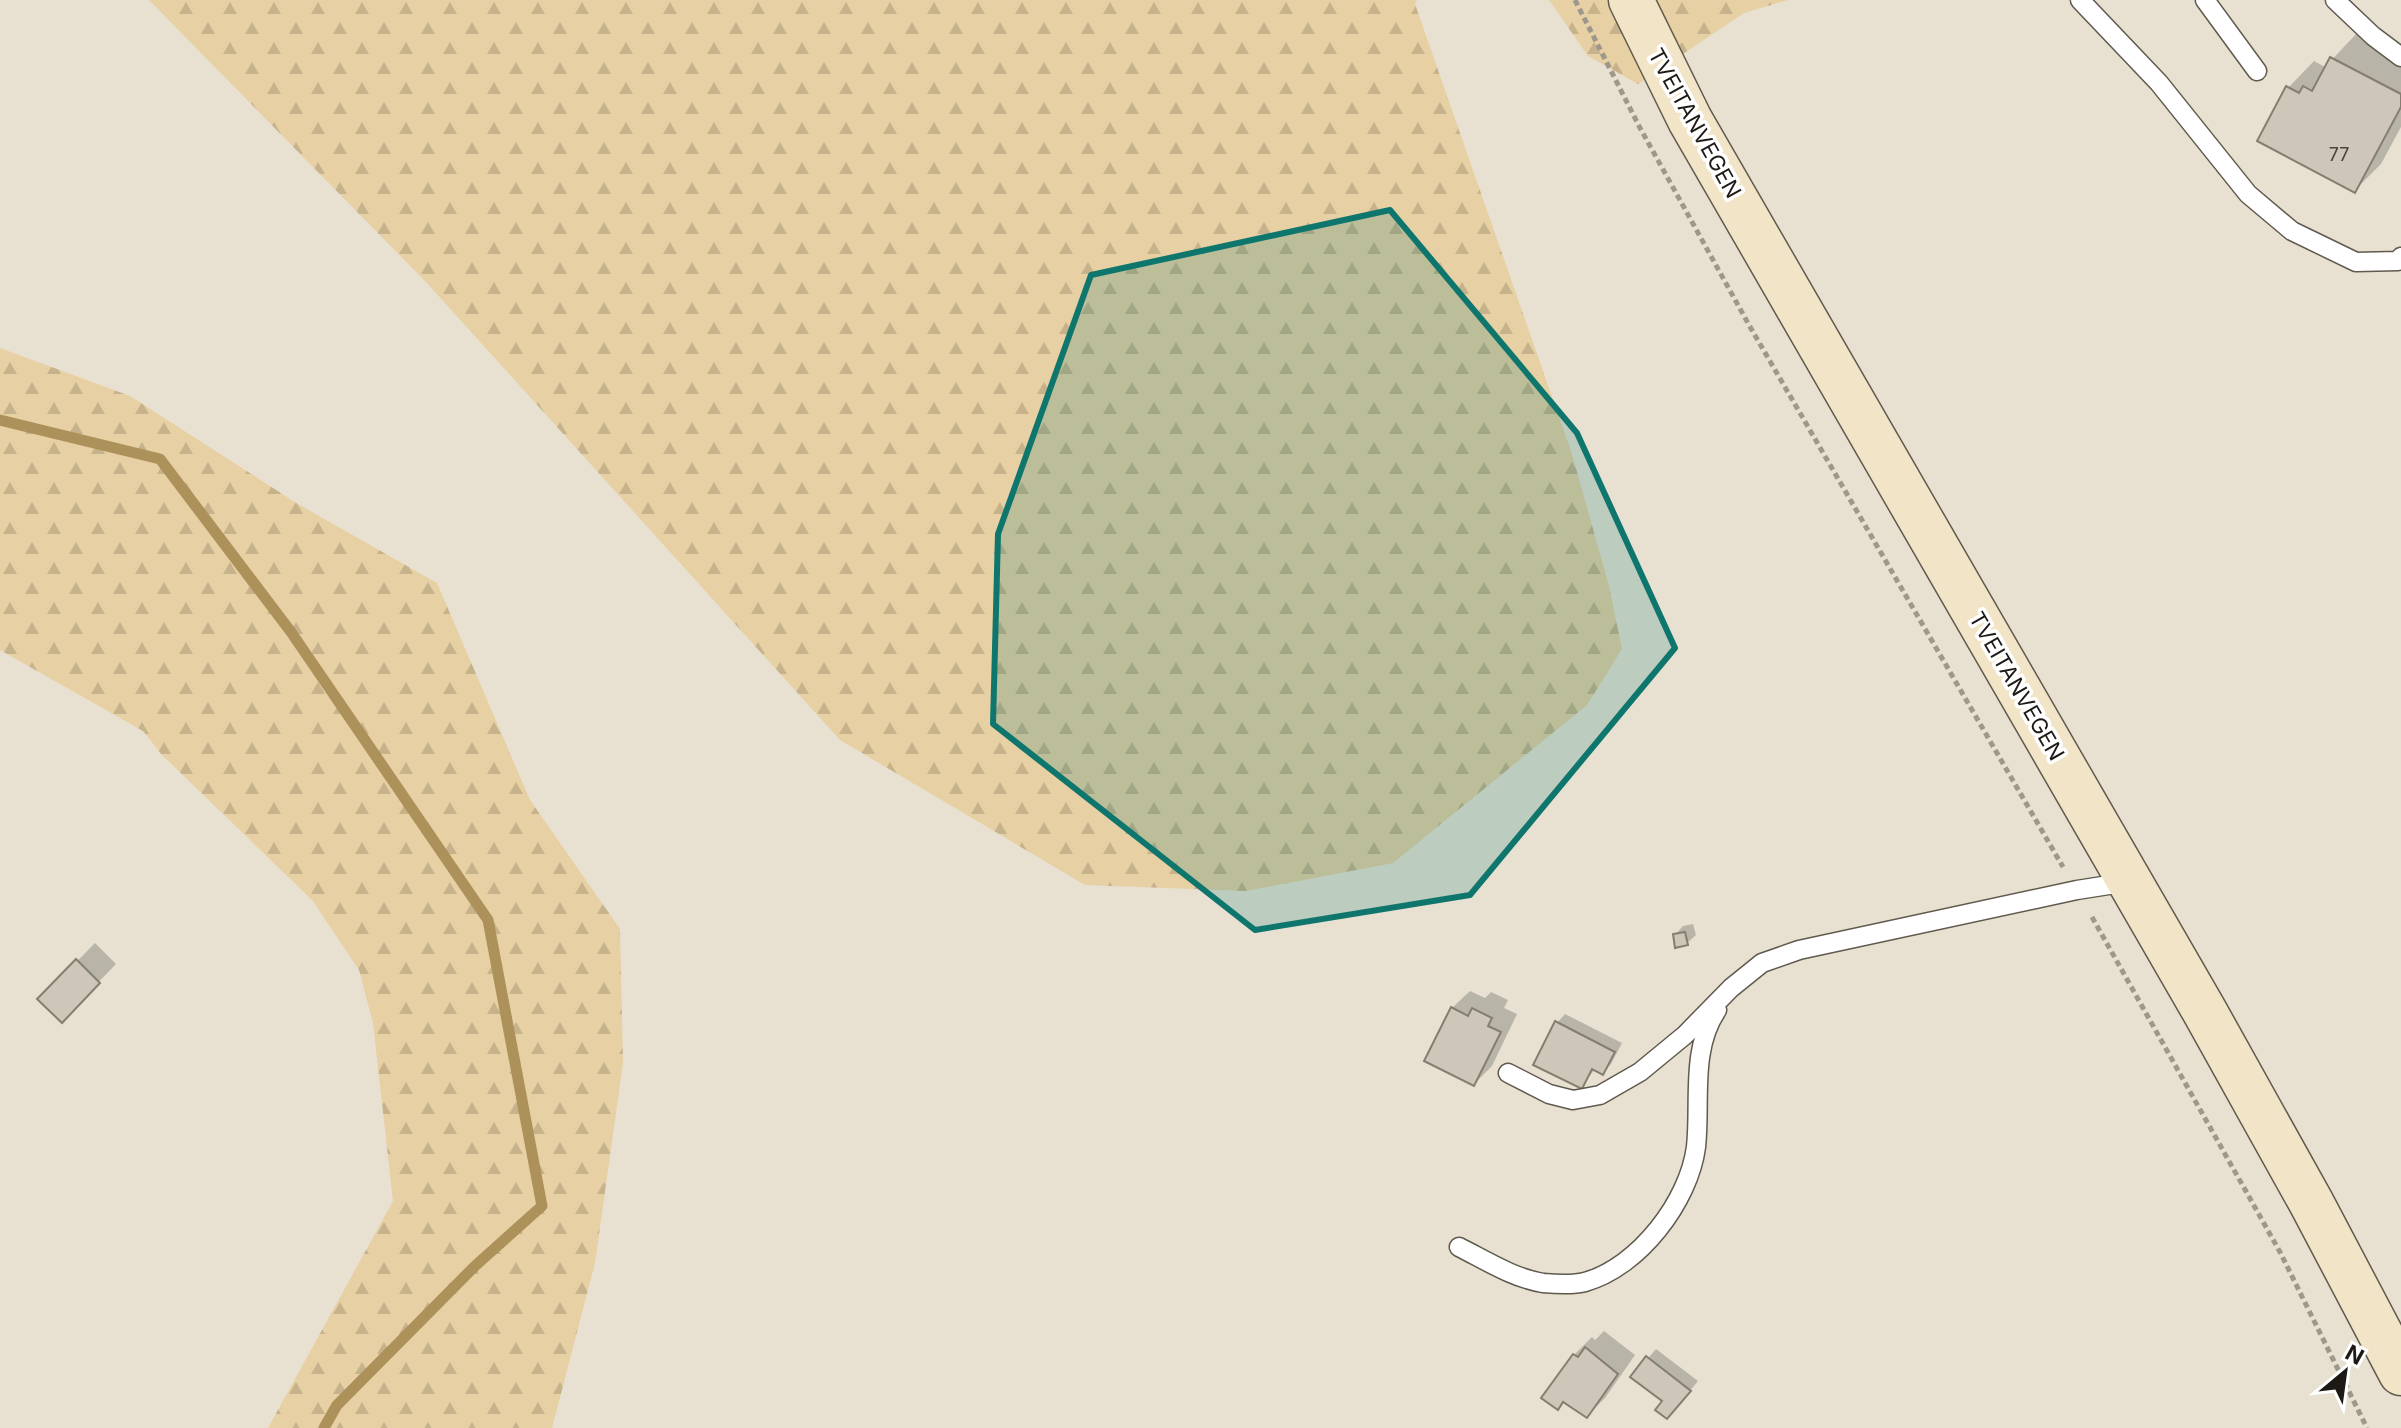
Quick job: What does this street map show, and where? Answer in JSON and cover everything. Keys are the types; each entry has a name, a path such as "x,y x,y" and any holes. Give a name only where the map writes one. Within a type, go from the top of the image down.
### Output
{"main road":[{"name":"TVEITANVEGEN","path":"1631,0 1690,120 2130,881 2304,1190 2401,1373"}],"lane":[{"path":"2080,0 2159,83 2248,194 2292,231 2356,262 2400,260"},
{"path":"2205,0 2257,71"},
{"path":"2335,0 2373,36 2401,57"},
{"path":"1508,1073 1549,1094 1573,1100 1600,1095 1640,1072 1762,963 1799,950 2130,881"},
{"path":"1459,1247 1505,1270 1541,1282 1583,1283 1613,1270 1648,1242 1668,1216 1686,1182 1696,1149 1699,1061 1709,1022 1731,988"}],"path":[{"path":"1575,0 1639,126 1749,325 2077,890 2280,1252 2367,1428"}],"highlighted area":[{"path":"1390,210 1577,433 1675,648 1470,895 1255,930 993,724 998,534 1091,275"}],"green space":[{"path":"149,0 1417,0 1415,4 1572,454 1609,586 1622,649 1587,705 1393,863 1246,891 1085,885 840,740 425,281"},
{"path":"1549,0 1788,0 1744,13 1638,84 1588,56"},
{"path":"0,348 130,396 298,504 437,583 530,800 620,929 623,1063 595,1263 552,1428 268,1428 393,1201 373,1023 359,970 312,900 162,755 143,731 0,650"}],"building":[{"path":"2330,57 2401,94 2401,107 2355,193 2257,141 2286,86 2299,93 2303,86 2312,91"},
{"path":"1685,932 1688,945 1675,948 1673,934"},
{"path":"76,959 100,983 62,1023 37,999"},
{"path":"1451,1007 1468,1016 1472,1008 1492,1018 1488,1026 1501,1032 1474,1086 1424,1061"},
{"path":"1555,1021 1615,1052 1603,1075 1592,1069 1582,1089 1533,1065"},
{"path":"1585,1347 1618,1374 1587,1418 1563,1402 1558,1410 1541,1398 1573,1354 1578,1357"},
{"path":"1646,1356 1691,1391 1667,1419 1655,1410 1662,1401 1630,1377"}],"waterway":[{"path":"0,420 160,459 291,632 488,920 542,1206 475,1266 337,1405 324,1428"}]}
